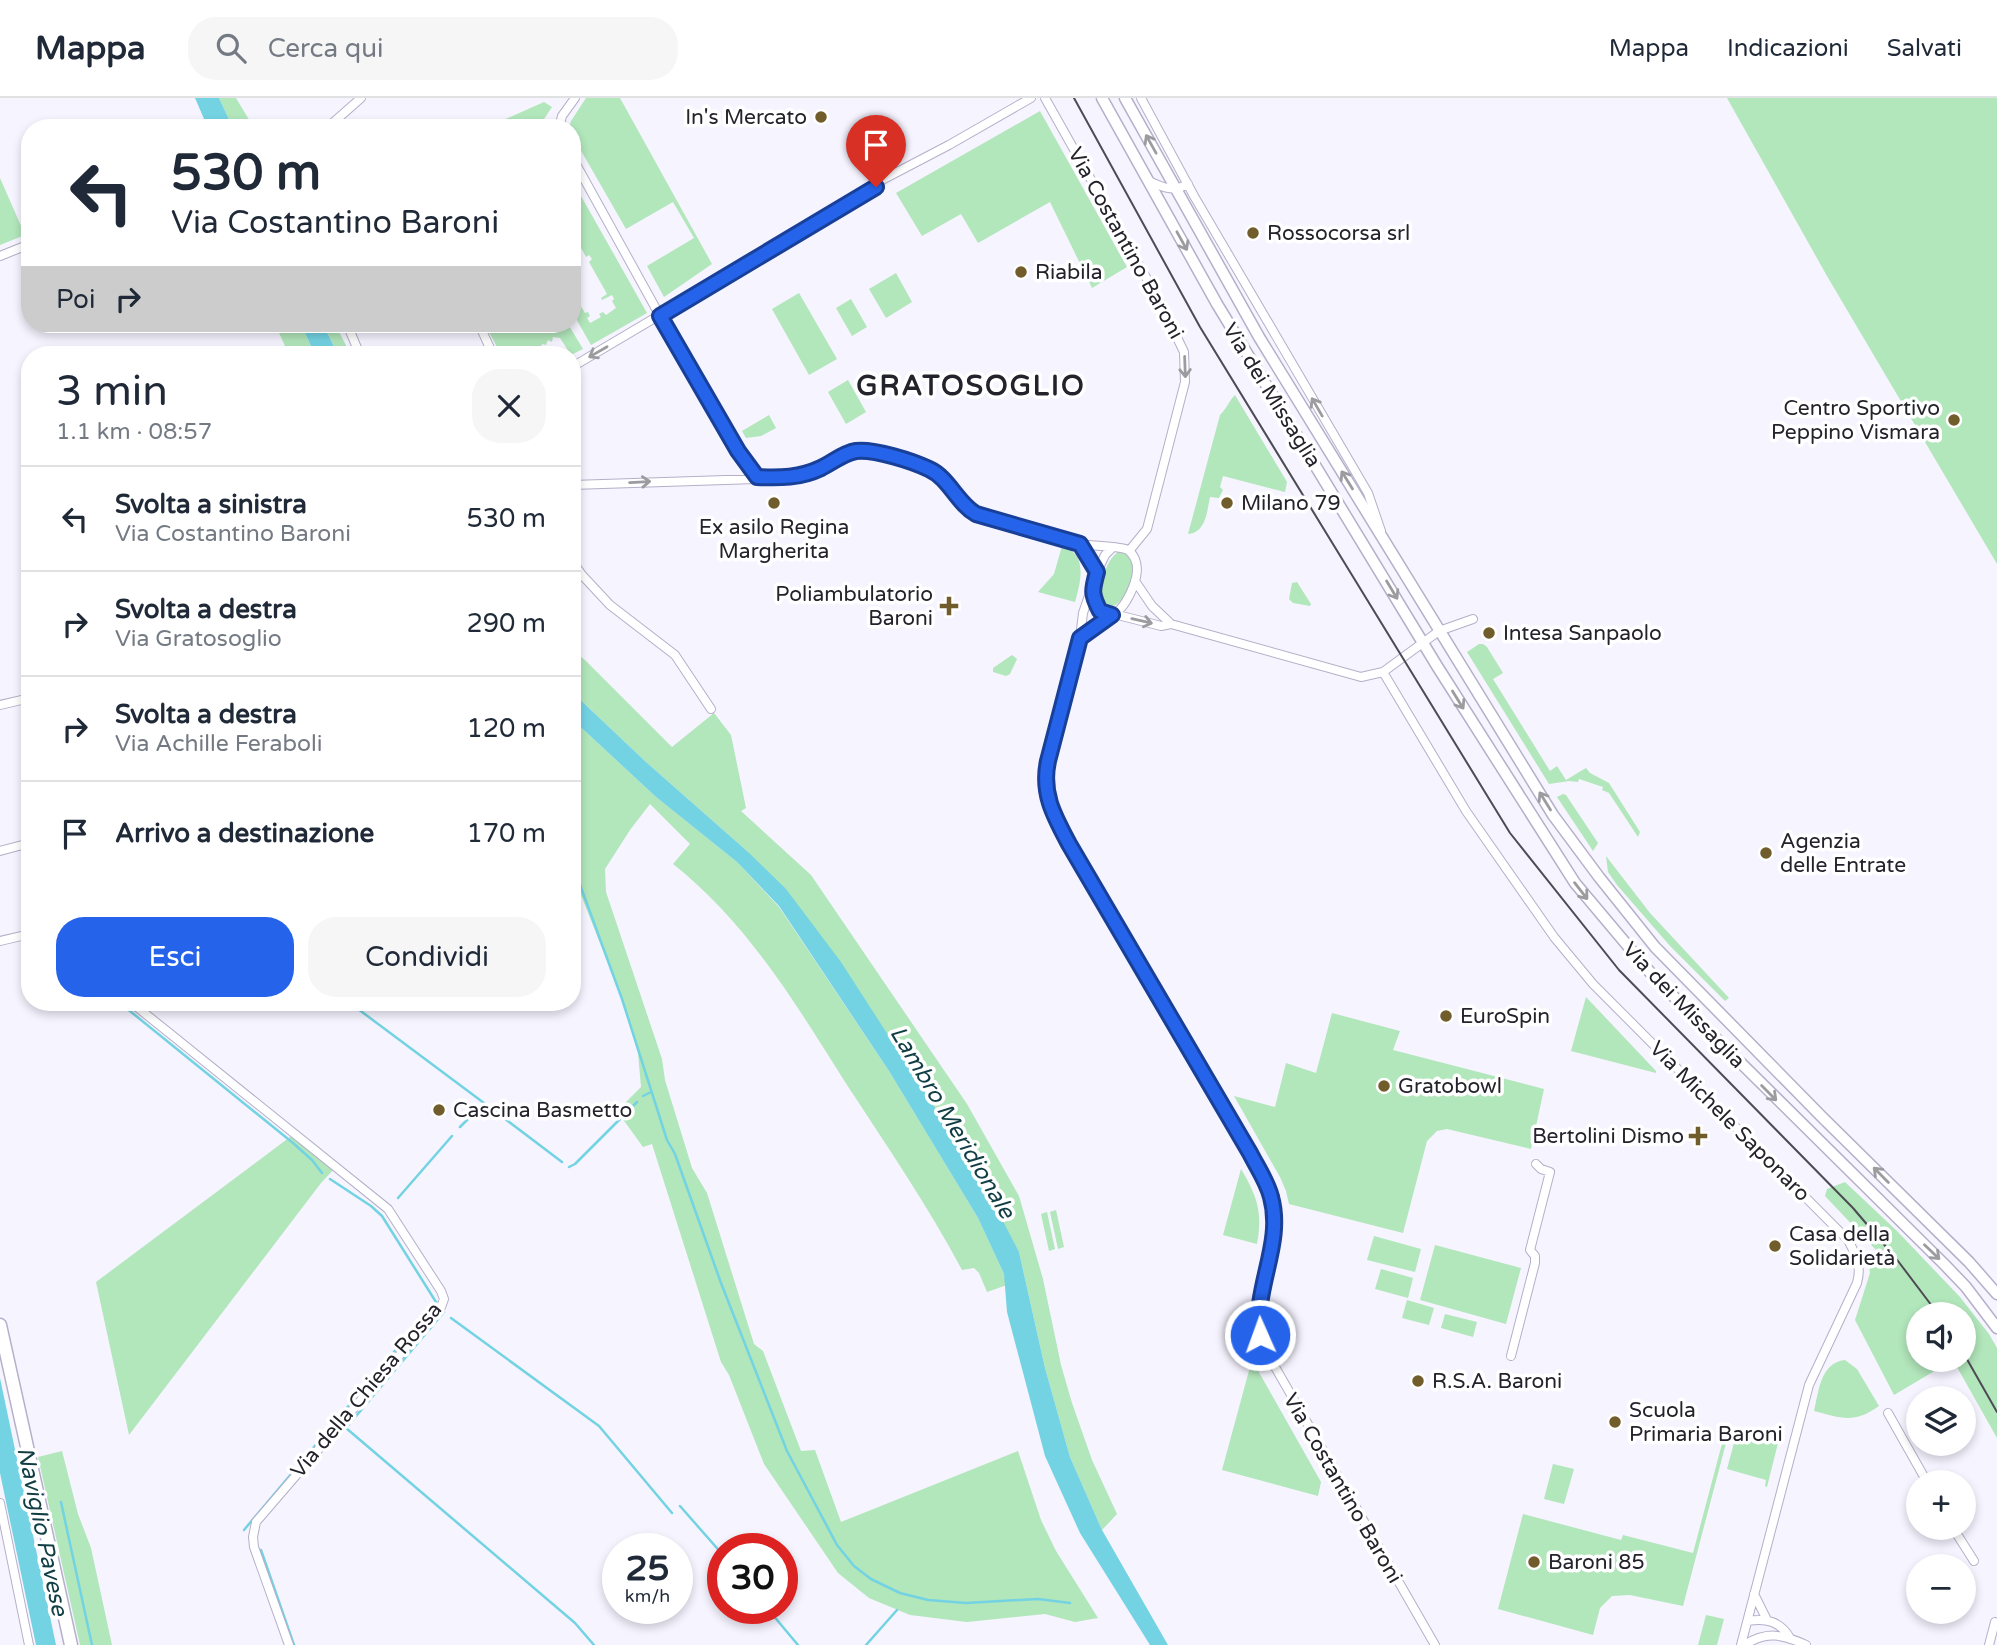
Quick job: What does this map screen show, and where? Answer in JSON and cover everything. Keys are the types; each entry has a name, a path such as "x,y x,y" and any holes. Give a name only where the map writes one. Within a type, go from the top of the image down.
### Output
{"main road":[{"name":"Via dei Missaglia","path":"1102,98 1217,304 1558,858 1608,925 1654,977 1944,1264 1997,1328"},
{"name":"Via dei Missaglia","path":"1125,98 1259,337 1553,815 1655,947 1969,1262 1997,1294"},
{"path":"0,1325 71,1645"}],"street":[{"path":"337,119 361,98"},
{"path":"561,119 575,98"},
{"path":"581,362 876,187 882,180 1030,98"},
{"name":"Via Costantino Baroni","path":"1045,98 1161,304 1184,352 1185,382 1147,529 1129,551"},
{"name":"Via dei Missaglia","path":"1141,98 1188,184 1368,493 1383,538"},
{"path":"581,173 738,451 757,477"},
{"path":"1149,181 1177,190 1188,184"},
{"path":"0,256 21,248"},
{"path":"581,485 789,478 808,474 849,453 864,452 913,462 940,476 962,505 976,514 1080,544 1112,548 1122,546 1129,551 1137,563 1135,581 1129,595 1113,615 1080,638"},
{"path":"1080,544 1097,572"},
{"name":"Via Costantino Baroni","path":"1112,548 1105,555 1097,572 1083,613 1080,638 1045,775 1050,807 1267,1184 1275,1213 1275,1233 1259,1299 1258,1324 1263,1346 1435,1645"},
{"path":"581,574 610,605 675,655 711,709"},
{"path":"1135,581 1152,606 1171,624"},
{"path":"1092,590 1100,611 1161,626 1171,624 1361,677 1383,672 1439,631 1473,620"},
{"name":"Via Michele Saponaro","path":"1383,672 1466,811 1554,937 1593,984 1831,1222 1856,1253 1860,1268 1859,1277 1809,1385 1748,1621"},
{"path":"0,705 21,700"},
{"path":"0,851 21,845"},
{"path":"0,941 21,936"},
{"name":"Via della Chiesa Rossa","path":"142,1011 387,1209 443,1299 441,1307 256,1522 254,1547 289,1645"},
{"path":"1511,1356 1535,1263 1531,1246 1550,1172 1536,1164"},
{"path":"1888,1413 1920,1470"},
{"path":"0,1503 29,1645"},
{"path":"1754,1594 1767,1620"},
{"path":"1748,1621 1767,1620 1784,1628 1790,1638"},
{"path":"1748,1621 1763,1634 1790,1638 1806,1645"},
{"path":"1743,1645 1748,1621"},
{"path":"1989,1645 1995,1622 1997,1644"},
{"path":"1743,1645 1763,1634"}],"green space":[{"path":"219,98 236,98 249,119 229,119"},
{"path":"586,98 620,98 712,264 664,297 647,266 694,238 673,202 626,229 581,151 581,119 572,119"},
{"name":"Centro Sportivo Peppino Vismara","path":"1727,98 1997,98 1997,564 1827,276"},
{"path":"544,102 552,107 544,119 506,119"},
{"path":"1040,111 1127,267 1092,288 1050,202 978,243 961,214 922,236 896,193"},
{"path":"0,178 21,226 21,237 0,245"},
{"path":"581,196 647,313 591,345 581,328 581,306 585,313 588,312 590,323 601,317 599,314 603,312 606,315 616,308 612,295 602,300 607,294 589,262 592,259 589,255 586,257 581,248"},
{"path":"896,273 912,302 886,318 869,289"},
{"path":"799,293 837,359 809,375 772,309"},
{"path":"851,299 867,327 852,336 836,308"},
{"path":"279,333 305,333 311,346 285,346"},
{"path":"327,333 340,333 346,346 334,346"},
{"path":"490,333 573,333 583,349 581,350 581,346 565,346 560,338 553,337 552,342 548,340 546,345 542,346 496,346"},
{"path":"848,380 866,412 846,424 828,392"},
{"path":"1235,395 1287,482 1285,492 1223,476 1220,487 1223,490 1219,498 1210,497 1202,526 1194,533 1188,534 1220,415"},
{"path":"769,415 776,428 761,436 746,438 742,431"},
{"path":"1062,546 1076,555 1079,562 1080,577 1075,602 1038,592 1054,574"},
{"path":"1119,551 1125,551 1131,559 1133,574 1121,601 1110,607 1102,599 1103,579 1107,566"},
{"path":"1297,582 1310,606 1293,603 1289,599 1292,583"},
{"path":"1479,644 1487,647 1503,673 1493,679 1550,771 1557,766 1566,780 1586,768 1609,783 1640,832 1638,837 1609,793 1602,790 1603,787 1579,779 1578,782 1549,784 1467,652"},
{"path":"1012,655 1017,659 1010,674 1006,676 993,672 993,668"},
{"path":"581,657 672,747 714,713 731,735 746,808 741,811 811,875 967,1104 1019,1196 1043,1279 1072,1403 1092,1460 1117,1514 1102,1530 1070,1457 1045,1368 1019,1252 747,851 581,701"},
{"path":"581,727 656,797 737,862 779,907 889,1071 978,1218 1004,1274 1007,1285 987,1292 974,1268 962,1270 907,1176 790,996 725,912 673,864 690,844 650,804 605,869 606,892 662,1059 665,1080 692,1168 707,1193 754,1344 763,1351 801,1451 815,1450 841,1522 1018,1451 1041,1520 1056,1551 1098,1618 1075,1622 1045,1614 967,1622 910,1615 869,1598 838,1573 764,1464 729,1375 721,1362 652,1144 643,1147 617,1111 641,1087 638,1053 622,999 581,895"},
{"path":"1563,794 1598,843 1593,851 1557,797"},
{"path":"1606,856 1650,913 1729,998 1725,1001 1670,946 1617,885 1608,872"},
{"path":"1586,997 1656,1071 1656,1073 1571,1051"},
{"path":"1332,1013 1400,1031 1393,1050 1544,1089 1531,1149 1447,1129 1437,1131 1427,1141 1403,1233 1289,1204 1280,1177 1234,1096 1275,1107 1286,1063 1316,1073"},
{"path":"294,1134 336,1167 129,1435 96,1282"},
{"path":"1241,1169 1259,1213 1257,1244 1223,1235"},
{"path":"1845,1182 1897,1231 1964,1302 1906,1302 1906,1372 1933,1372 1894,1395 1855,1320 1870,1273 1868,1259 1877,1251 1825,1196 1827,1189"},
{"path":"1056,1210 1064,1247 1058,1249 1050,1212"},
{"path":"1047,1212 1055,1249 1049,1251 1041,1214"},
{"path":"1374,1236 1421,1249 1415,1272 1367,1260"},
{"path":"1435,1245 1521,1268 1506,1324 1420,1300"},
{"path":"1381,1269 1413,1278 1408,1298 1375,1289"},
{"path":"1407,1300 1434,1308 1429,1325 1402,1318"},
{"path":"1445,1314 1477,1322 1473,1337 1441,1328"},
{"path":"1976,1317 1997,1348 1997,1438 1976,1401 1976,1386 1968,1386 1960,1372 1976,1372"},
{"path":"1845,1360 1857,1369 1879,1406 1862,1415 1847,1418 1814,1411 1819,1387 1826,1372 1830,1366"},
{"path":"1250,1367 1256,1367 1321,1482 1318,1496 1222,1470"},
{"path":"1727,1425 1730,1428 1683,1606 1630,1595 1612,1596 1600,1608 1593,1635 1498,1609 1523,1514 1621,1540 1623,1535 1693,1553"},
{"path":"1738,1428 1779,1439 1767,1487 1766,1480 1727,1469"},
{"path":"62,1451 78,1514 91,1548 112,1645 80,1645 38,1457"},
{"path":"1553,1464 1574,1469 1564,1504 1544,1499"},
{"path":"1706,1615 1724,1619 1717,1645 1698,1645"}],"water":[{"path":"195,98 219,98 229,119 204,119"},
{"path":"305,333 327,333 334,346 311,346"},
{"path":"581,701 786,889 841,962 955,1139 1019,1252 1045,1368 1070,1457 1102,1530 1168,1645 1150,1645 1080,1533 1045,1456 1007,1312 1004,1274 978,1218 889,1071 779,906 737,862 656,797 581,727"},
{"path":"0,1378 56,1645 36,1645 0,1473"}],"waterway":[{"path":"581,887 622,999 667,1140 675,1154 721,1283 787,1451 837,1545 854,1566 871,1579 900,1593 928,1600 966,1603 1038,1599 1070,1603"},
{"path":"130,1011 293,1143 322,1173"},
{"path":"361,1011 484,1103"},
{"path":"643,1096 651,1092"},
{"path":"569,1167 637,1102"},
{"path":"460,1127 484,1103 562,1162"},
{"path":"398,1198 452,1136"},
{"path":"244,1530 436,1302 382,1216 330,1179"},
{"path":"444,1312 346,1428 575,1623 594,1645"},
{"path":"451,1318 599,1426 672,1513"},
{"name":"Naviglio Pavese","path":"61,1502 92,1645"},
{"path":"680,1506 707,1537"},
{"path":"261,1550 294,1645"},
{"path":"866,1645 897,1610"},
{"path":"780,1624 798,1645"}],"tram line":[{"path":"1074,98 1200,327 1510,833 1619,970 1853,1208 1929,1302"},
{"path":"1974,1372 1997,1412"}],"place":[{"name":"In's Mercato","path":"821,117"},
{"name":"Rossocorsa srl","path":"1253,233"},
{"name":"Riabila","path":"1021,272"},
{"name":"Centro Sportivo Peppino Vismara","path":"1954,420"},
{"name":"Ex asilo Regina Margherita","path":"774,503"},
{"name":"Milano 79","path":"1227,503"},
{"name":"Poliambulatorio Baroni","path":"949,606"},
{"name":"Intesa Sanpaolo","path":"1489,633"},
{"name":"Agenzia delle Entrate","path":"1766,853"},
{"name":"EuroSpin","path":"1446,1016"},
{"name":"Gratobowl","path":"1384,1086"},
{"name":"Cascina Basmetto","path":"439,1110"},
{"name":"Bertolini Dismo","path":"1698,1136"},
{"name":"Casa della Solidarietà","path":"1775,1246"},
{"name":"R.S.A. Baroni","path":"1418,1381"},
{"name":"Scuola Primaria Baroni","path":"1615,1422"},
{"name":"Baroni 85","path":"1534,1562"}],"district":[{"name":"GRATOSOGLIO","path":"971,385"}],"route":[{"path":"876,187 660,316 738,451 757,477 789,478 808,474 849,453 859,451 913,462 940,476 962,505 976,514 1080,544 1097,572 1093,596 1100,611 1112,615 1080,638 1052,741 1044,782 1046,794 1069,844 1250,1153 1271,1194 1275,1233 1259,1299 1257,1313 1260,1335"}],"water label":[{"name":"Lambro Meridionale","path":"953,1122"}]}
